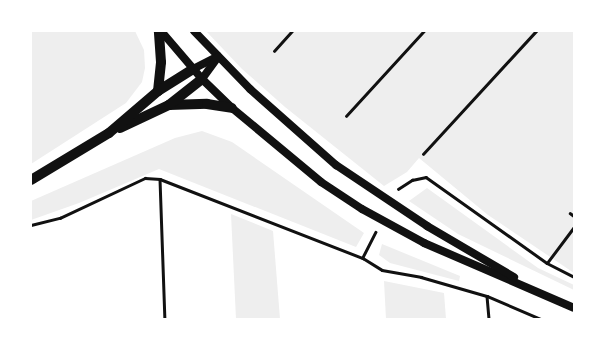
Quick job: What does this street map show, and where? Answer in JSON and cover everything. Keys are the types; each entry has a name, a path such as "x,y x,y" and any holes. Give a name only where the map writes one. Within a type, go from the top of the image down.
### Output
{"main road":[{"path":"160,31 202,79 232,108 291,159 362,208 424,243 574,308"},
{"path":"158,91 161,62 160,31"},
{"path":"194,31 302,136 367,187 427,226 544,294"},
{"path":"109,133 158,91 193,68 218,56"},
{"path":"31,180 109,133 169,105 202,79 218,56"},
{"path":"169,105 207,104 232,108"}],"path":[{"path":"274,51 292,31"},
{"path":"346,116 424,31"},
{"path":"423,154 536,31"},
{"path":"398,189 412,180 426,177 547,263 574,277"},
{"path":"31,225 60,218 145,178 160,179 363,258 382,270 421,277 487,296 541,319"},
{"path":"160,179 165,319"},
{"path":"570,212 574,216"},
{"path":"547,263 574,227"},
{"path":"363,258 376,232"},
{"path":"487,296 489,319"}],"shaded area":[{"path":"31,31 135,31 144,50 145,68 142,82 126,103 31,164"},
{"path":"206,31 574,31 574,273 488,215 419,158 407,172 384,186 285,107 242,69"},
{"path":"202,131 232,142 364,233 356,247 159,169 79,203 31,220 31,201 175,138"},
{"path":"427,188 538,268 574,285 574,290 458,234 409,201"},
{"path":"231,214 273,231 280,319 236,319"},
{"path":"382,244 460,276 459,281 390,263 379,255"},
{"path":"384,281 444,293 446,319 386,319"}]}
